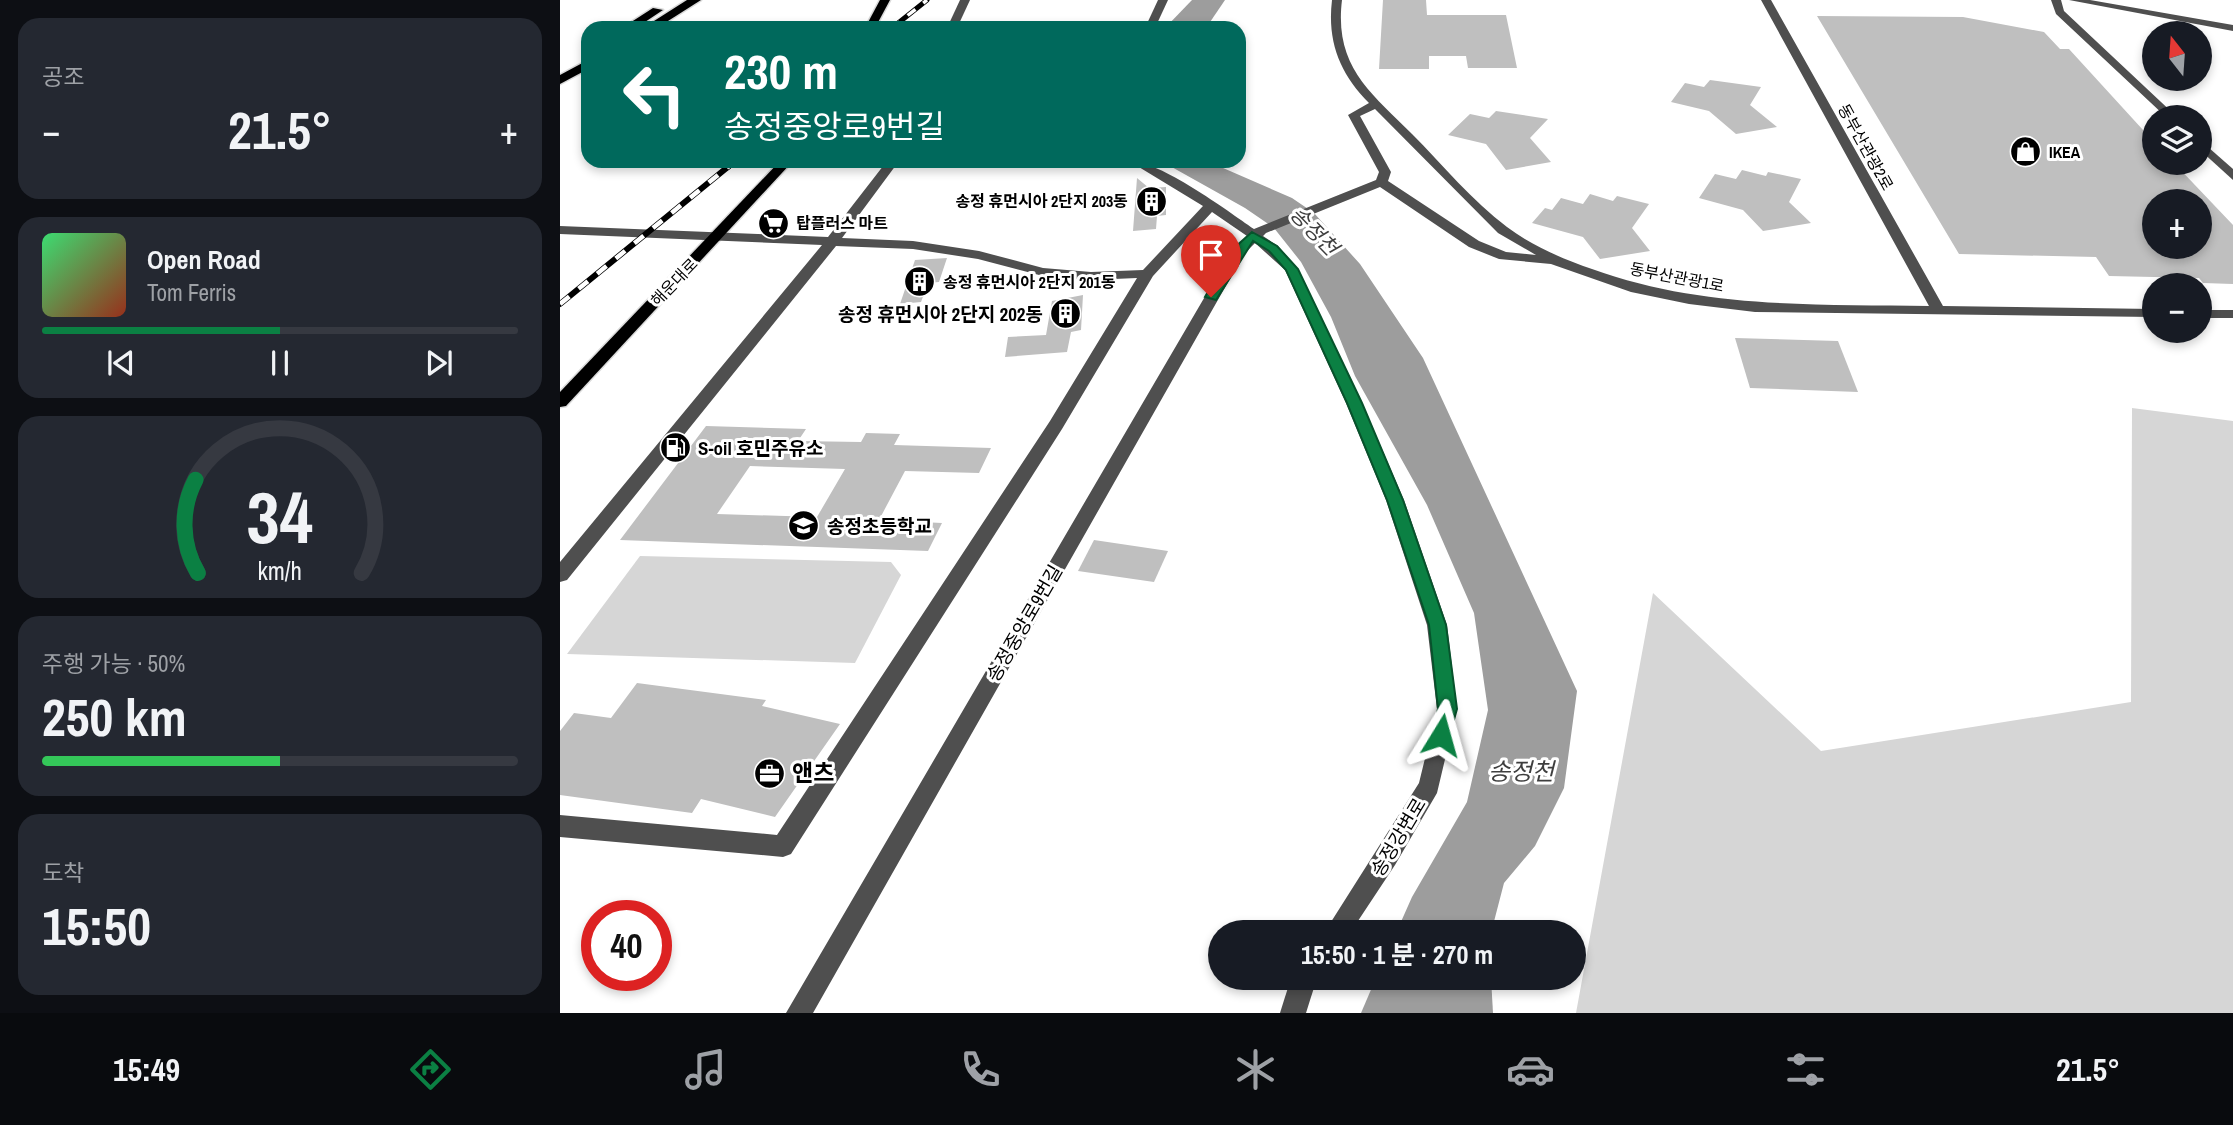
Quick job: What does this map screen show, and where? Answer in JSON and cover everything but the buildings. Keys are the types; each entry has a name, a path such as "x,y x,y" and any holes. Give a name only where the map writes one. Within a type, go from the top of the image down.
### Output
{"highway":[{"path":"640,21 674,0"},
{"path":"660,21 695,0"},
{"path":"560,67 581,55"},
{"path":"560,80 581,68"}],"main road":[{"path":"874,21 885,0"},
{"name":"해운대로","path":"560,402 781,168"}],"street":[{"path":"955,21 965,0"},
{"path":"1153,21 1163,0"},
{"name":"동부산관광1로","path":"1337,0 1334,19 1340,59 1374,105 1503,230 1556,261 1631,288 1689,300 1755,308 2142,313"},
{"name":"동부산관광2로","path":"1766,0 1938,310"},
{"path":"2056,0 2059,12 2159,105"},
{"path":"2074,0 2233,27"},
{"path":"1256,232 1381,182 1385,172 1354,114 1374,105"},
{"path":"2212,156 2233,176"},
{"path":"560,575 831,243 888,168"},
{"name":"송정강변로","path":"1147,168 1256,232 1292,269 1395,500 1437,625 1447,709 1429,786 1387,857 1345,920"},
{"path":"1381,182 1474,244 1504,256 1556,261"},
{"path":"560,826 783,846 1056,425 1147,274 1211,205"},
{"path":"560,230 913,245 957,251 1042,272 1091,276 1147,274"},
{"name":"송정중앙로9번길","path":"799,1013 1231,264 1256,232"},
{"path":"2212,314 2233,314"},
{"path":"1293,1013 1299,990"}],"shaded area":[{"path":"2132,408 2233,421 2233,1013 1576,1013 1580,990 1586,990 1586,958 1653,593 1821,751 2131,702"},
{"path":"640,556 891,562 901,575 855,663 567,654"}],"water":[{"path":"1192,0 1225,0 1211,21 1172,21"},
{"name":"송정천","path":"1174,168 1223,168 1292,198 1314,213 1360,264 1423,358 1577,691 1564,788 1535,846 1504,883 1494,920 1402,920 1412,897 1467,802 1488,710 1474,613 1427,505 1355,376 1331,317 1301,262 1274,228 1245,208"},
{"path":"1371,990 1492,990 1493,1013 1361,1013"}],"railway":[{"path":"901,21 927,0"},
{"path":"560,304 727,168"}],"place":[{"name":"IKEA","path":"2026,152"},
{"name":"송정 휴먼시아 2단지 203동","path":"1151,201"},
{"name":"탑플러스 마트","path":"773,223"},
{"name":"송정 휴먼시아 2단지 201동","path":"920,282"},
{"name":"송정 휴먼시아 2단지 202동","path":"1066,314"},
{"name":"S-oil 호민주유소","path":"675,448"},
{"name":"송정초등학교","path":"804,526"},
{"name":"앤츠","path":"769,773"}],"route":[{"path":"1211,297 1238,252 1252,235 1273,248 1292,269 1395,500 1437,625 1447,709 1441,735"}]}
